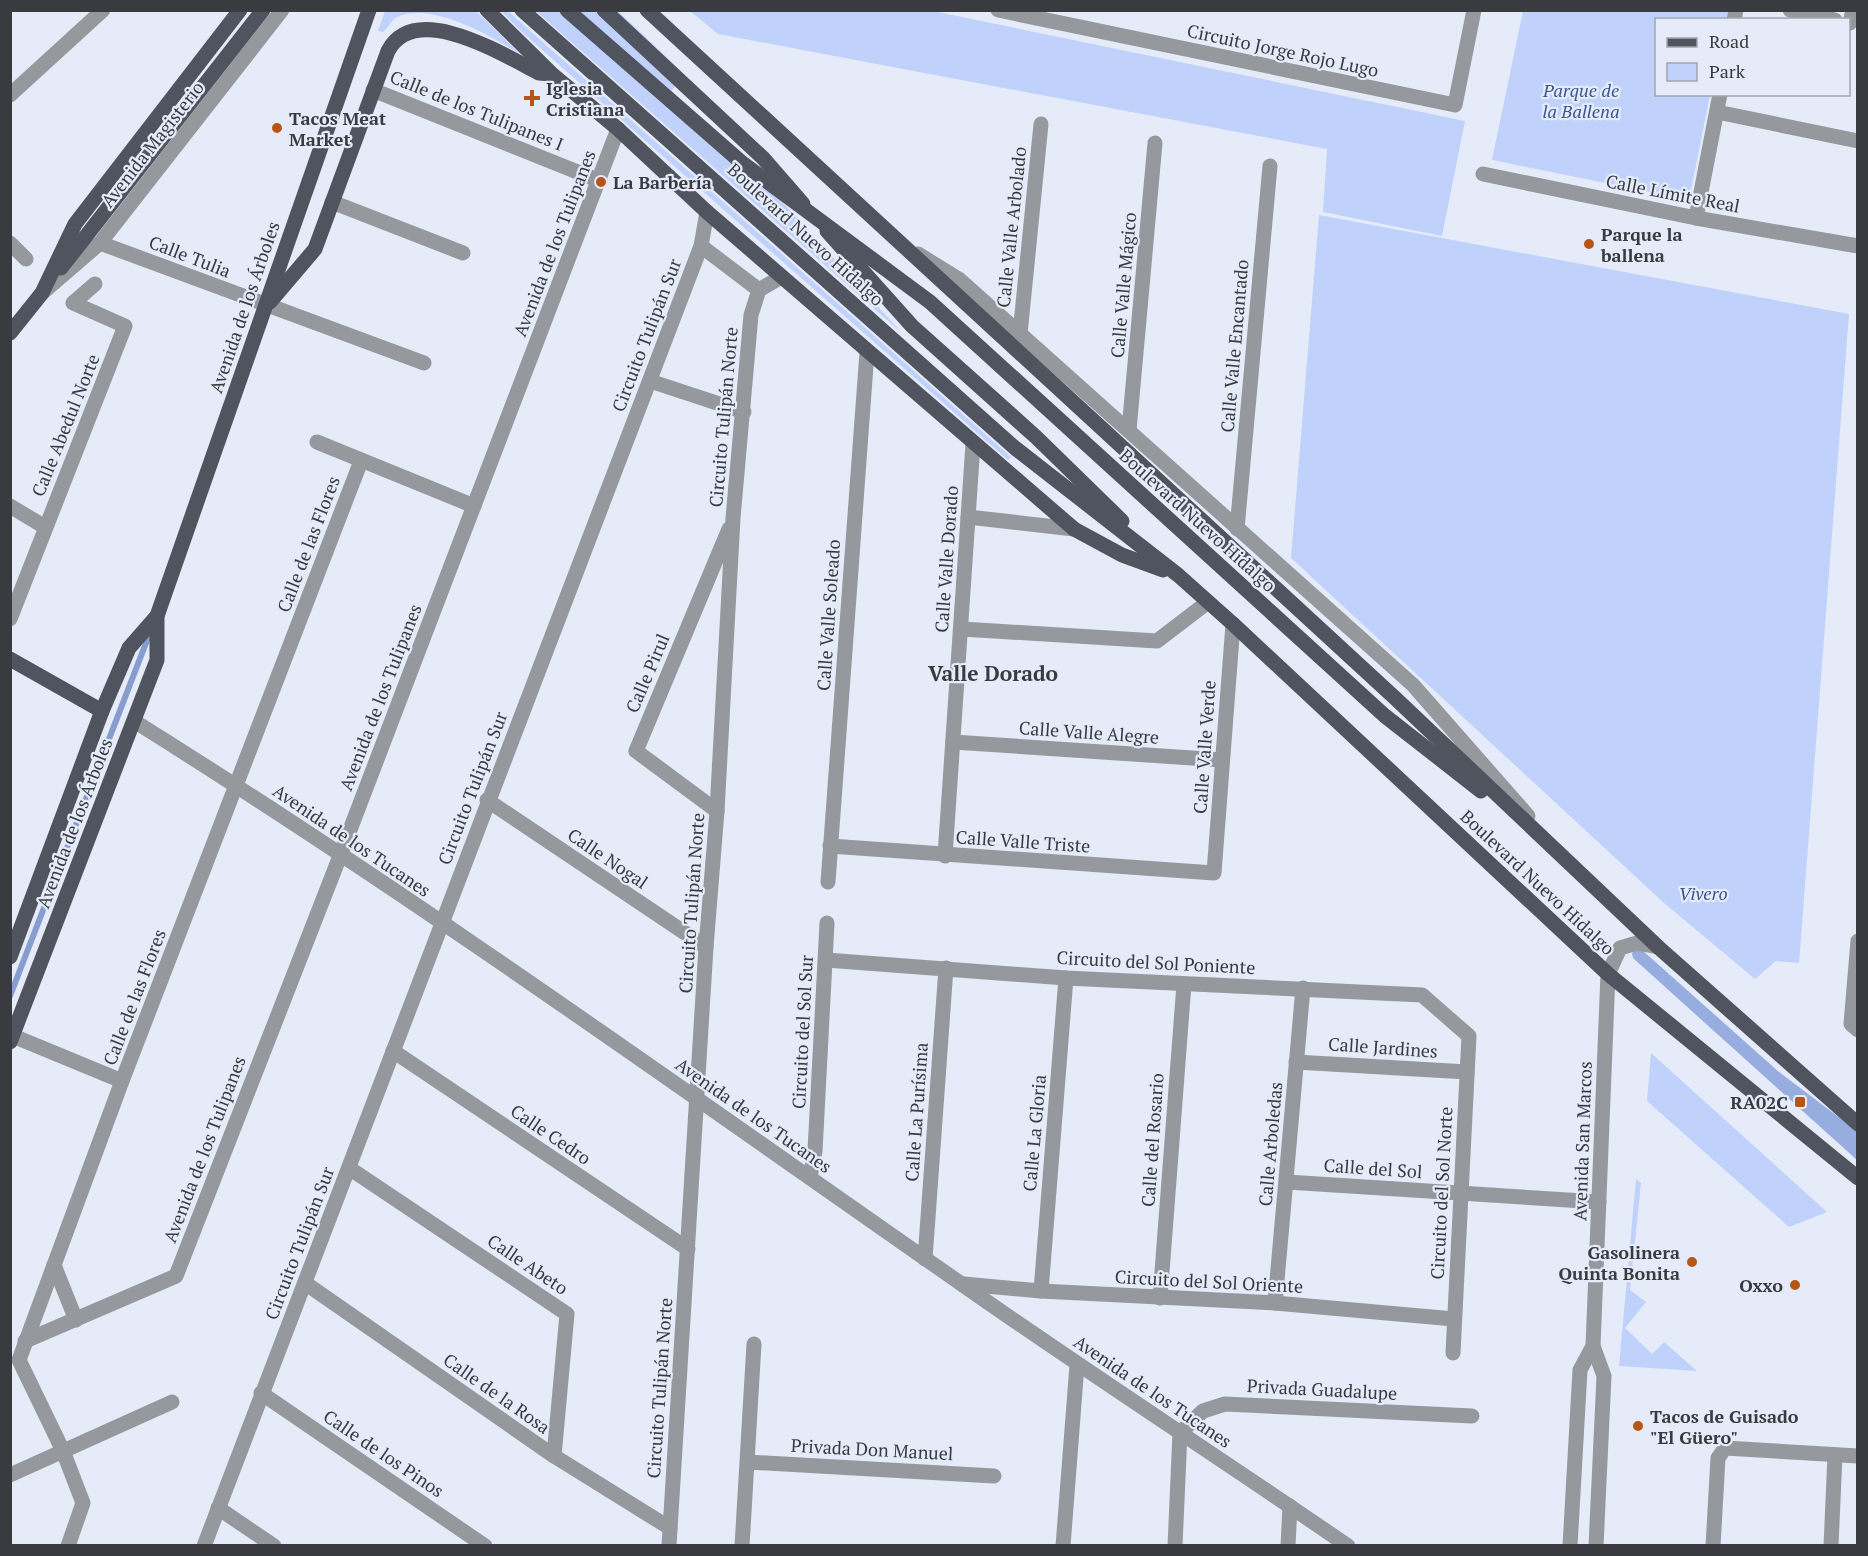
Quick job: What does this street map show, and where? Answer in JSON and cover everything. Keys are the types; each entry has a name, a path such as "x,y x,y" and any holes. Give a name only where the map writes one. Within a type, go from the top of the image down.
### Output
{"main road":[{"name":"Avenida Magisterio","path":"10,333 42,293 75,224 240,10"},
{"path":"42,293 94,238 263,10"},
{"path":"487,10 553,75 618,129 707,212 1074,529 1122,555 1178,575"},
{"name":"Boulevard Nuevo Hidalgo","path":"522,10 1015,448 1178,575"},
{"name":"Boulevard Nuevo Hidalgo","path":"567,10 741,162 930,302 1385,716 1559,852"},
{"name":"Boulevard Nuevo Hidalgo","path":"604,10 763,158 912,326 1036,437 1178,575 1608,974 1857,1178"},
{"name":"Boulevard Nuevo Hidalgo","path":"647,10 1559,852 1658,947 1857,1124"},
{"name":"Avenida de los Árboles","path":"12,1039 157,660 157,616 266,306 304,190 369,11"},
{"path":"266,306 315,249 394,39 412,28 452,30 539,73 553,75"},
{"name":"Avenida de los Árboles","path":"10,957 102,711 129,648 157,616"},
{"path":"10,660 102,711"}],"street":[{"path":"10,95 103,10"},
{"name":"Avenida Magisterio","path":"94,238 282,10"},
{"name":"Circuito Jorge Rojo Lugo","path":"998,10 1052,16 1455,105 1474,10"},
{"path":"1790,10 1837,18"},
{"name":"Calle de los Tulipanes I","path":"374,90 600,181"},
{"path":"1696,218 1720,96"},
{"path":"1717,112 1857,141"},
{"name":"Calle Valle Arbolado","path":"1020,334 1041,124"},
{"name":"Avenida de los Tulipanes","path":"25,1341 176,1276 340,856 618,129"},
{"name":"Calle Valle Mágico","path":"1129,430 1155,143"},
{"name":"Calle Valle Encantado","path":"1237,529 1270,166"},
{"name":"Calle Límite Real","path":"1483,174 1696,218 1857,246"},
{"path":"332,202 463,253"},
{"name":"Circuito Tulipán Sur","path":"204,1545 350,1168 487,800 701,246 707,212"},
{"name":"Calle Tulia","path":"94,238 266,306 424,363"},
{"name":"Boulevard Nuevo Hidalgo","path":"897,240 960,280 1413,685 1559,852"},
{"path":"10,243 26,259"},
{"path":"701,246 759,290 781,277"},
{"name":"Calle Abedul Norte","path":"10,619 125,326 74,303 95,284"},
{"name":"Circuito Tulipán Norte","path":"669,1545 706,947 717,811 733,518 751,315 759,290"},
{"name":"Calle Valle Soleado","path":"828,882 867,352"},
{"path":"650,381 744,412"},
{"path":"316,442 474,506"},
{"name":"Calle Valle Dorado","path":"945,856 973,444"},
{"name":"Calle de las Flores","path":"68,1545 83,1503 63,1451 19,1360 122,1081 238,786 361,461"},
{"path":"10,506 45,527"},
{"path":"968,517 1074,529"},
{"name":"Calle Pirul","path":"717,811 636,751 733,518"},
{"path":"962,629 1157,641 1208,602"},
{"name":"Calle Valle Verde","path":"1214,873 1233,624"},
{"name":"Avenida de los Tucanes","path":"134,721 238,786 698,1099 1077,1365 1348,1545"},
{"name":"Calle Valle Alegre","path":"953,742 1222,760"},
{"name":"Calle Nogal","path":"487,800 706,947"},
{"name":"Calle Valle Triste","path":"830,846 945,856 1214,873"},
{"name":"Circuito del Sol Sur","path":"810,1178 815,1151 827,923"},
{"path":"1854,1027 1857,941"},
{"path":"1608,974 1620,948 1637,943 1658,947"},
{"name":"Circuito del Sol Poniente","path":"826,960 1066,978 1422,995 1469,1036"},
{"name":"Calle La Purísima","path":"925,1259 946,968"},
{"name":"Avenida San Marcos","path":"1596,1545 1604,1376 1593,1346 1608,974"},
{"name":"Calle La Gloria","path":"1041,1291 1066,978"},
{"name":"Calle del Rosario","path":"1160,1298 1184,984"},
{"name":"Calle Arboledas","path":"1275,1303 1303,988"},
{"name":"Circuito del Sol Norte","path":"1453,1353 1469,1036"},
{"path":"12,1039 122,1081"},
{"name":"Calle Cedro","path":"393,1052 688,1249"},
{"name":"Calle Jardines","path":"1296,1062 1467,1072"},
{"name":"Calle Abeto","path":"350,1168 567,1314 554,1456"},
{"name":"Calle del Sol","path":"1287,1182 1599,1202"},
{"path":"54,1265 76,1320"},
{"name":"Calle de la Rosa","path":"305,1283 554,1456 670,1528"},
{"name":"Circuito del Sol Oriente","path":"961,1284 1041,1291 1275,1303 1454,1319"},
{"path":"742,1545 754,1344"},
{"name":"Avenida San Marcos","path":"1570,1545 1580,1370 1593,1346"},
{"path":"1063,1545 1077,1365"},
{"name":"Calle de los Pinos","path":"261,1393 485,1545"},
{"path":"10,1475 172,1402"},
{"name":"Privada Guadalupe","path":"1180,1433 1203,1410 1225,1404 1472,1416"},
{"path":"1175,1545 1180,1433"},
{"path":"1713,1545 1718,1458 1725,1448 1857,1456"},
{"path":"1835,1455 1835,1543"},
{"name":"Privada Don Manuel","path":"748,1462 994,1476"},
{"path":"1288,1545 1290,1506"},
{"path":"218,1508 274,1545"}],"green space":[{"path":"385,11 476,11 520,54 460,22 425,14 409,14 395,18 383,32 378,31"},
{"path":"501,11 508,11 1011,457 1008,460 524,34"},
{"path":"536,11 618,11 685,75 670,92 741,157 903,334"},
{"path":"690,11 933,11 1465,121 1442,236 1323,212 1327,149 718,34"},
{"name":"Parque de la Ballena","path":"1523,11 1728,11 1726,18 1655,18 1655,96 1710,96 1689,200 1492,160"},
{"name":"Vivero","path":"1319,215 1849,314 1799,963 1776,961 1755,979 1664,903 1291,558"},
{"path":"1651,1053 1827,1212 1789,1227 1647,1101"},
{"path":"1636,1179 1641,1183 1630,1290 1646,1302 1625,1328 1652,1354 1664,1342 1697,1371 1619,1366"}],"shaded area":[{"path":"1636,949 1642,950 1779,1072 1857,1131 1857,1160 1633,958 1632,953"}],"waterway":[{"path":"10,996 151,630"}],"place":[{"name":"Iglesia Cristiana","path":"532,98"},
{"name":"Tacos Meat Market","path":"277,128"},
{"name":"La Barbería","path":"601,182"},
{"name":"Parque la ballena","path":"1589,244"},
{"name":"RA02C","path":"1800,1102"},
{"name":"Gasolinera Quinta Bonita","path":"1692,1262"},
{"name":"Oxxo","path":"1795,1285"},
{"name":"Tacos de Guisado \"El Güero\"","path":"1638,1426"}],"district":[{"name":"Valle Dorado","path":"993,673"}]}
